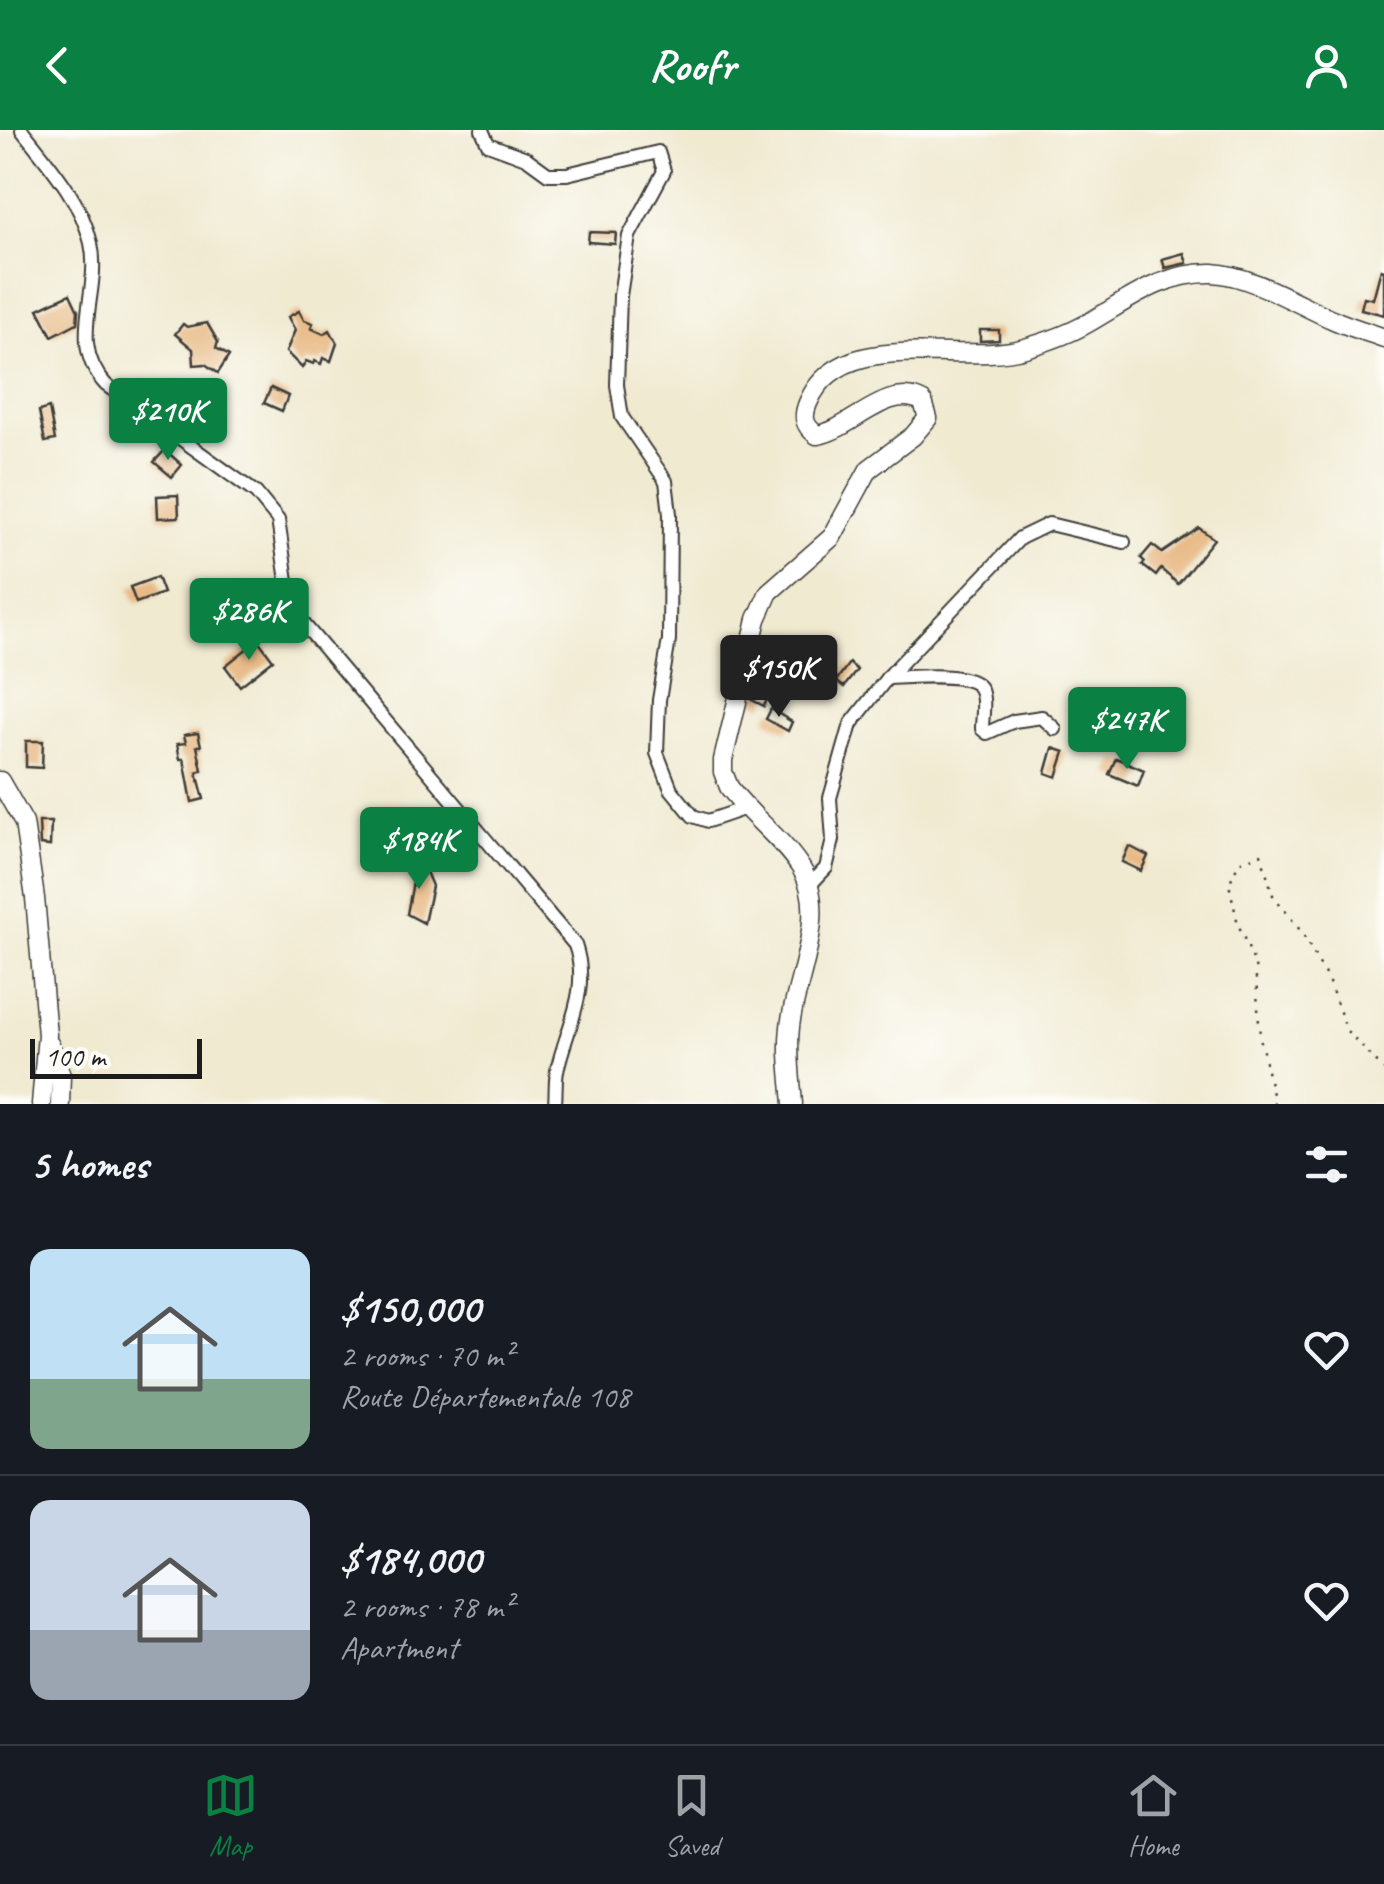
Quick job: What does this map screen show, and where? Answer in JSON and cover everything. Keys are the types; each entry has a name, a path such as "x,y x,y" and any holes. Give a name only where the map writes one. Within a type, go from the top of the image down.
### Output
{"main road":[{"path":"793,1104 788,1043 793,996 808,941 812,898 797,863 725,780 723,760 764,602 784,577 832,538 869,470 913,436 928,418 923,402 913,397 902,398 817,435 806,425 807,406 820,384 837,370 887,352 997,355 1027,348 1083,326 1155,283 1196,274 1229,276 1384,338"},
{"path":"0,781 24,823 41,949 47,1035 41,1104"},
{"path":"47,1035 61,1075 60,1104"}],"street":[{"path":"22,130 68,192 90,238 93,253 84,332 94,373 270,508 278,520 290,600 302,622 575,945 582,974 576,1013 557,1072 555,1104"},
{"path":"482,130 488,144 526,158 548,174 567,174 658,152 664,171 629,236 620,296 617,385 622,417 666,481 670,514 668,640 659,700 657,753 671,789 694,816 708,821 746,808"},
{"path":"809,886 826,868 832,840 830,798 851,724 887,678 1020,538 1049,524 1124,542"},
{"path":"887,678 966,677 983,694 982,728 987,733 1014,721 1042,717 1055,729"}],"path":[{"path":"1274,1104 1260,1037 1254,964 1238,924 1229,884 1239,862 1260,854 1273,895 1303,934 1328,980 1347,1031 1384,1070"}],"building":[{"path":"589,232 616,233 615,244 588,242"},
{"path":"1184,253 1187,263 1165,268 1162,259"},
{"path":"1381,269 1384,315 1361,309 1364,297 1373,299"},
{"path":"70,294 78,311 77,323 52,336 38,309"},
{"path":"299,311 304,320 313,323 311,328 324,334 330,330 337,343 331,361 306,361 302,368 286,352 295,330 288,317"},
{"path":"207,323 218,342 216,348 229,356 218,373 205,364 194,365 193,349 175,334 183,324 187,327"},
{"path":"980,330 999,330 999,340 980,341"},
{"path":"271,388 288,396 282,411 264,403"},
{"path":"201,389 220,398 209,423 190,415"},
{"path":"49,408 55,440 45,442 39,411"},
{"path":"165,450 182,465 172,477 154,462"},
{"path":"178,495 179,517 158,518 157,496"},
{"path":"1199,528 1214,539 1178,584 1161,569 1156,576 1142,565 1145,562 1141,558 1152,545 1162,553"},
{"path":"157,577 163,593 136,603 130,587"},
{"path":"258,640 273,660 240,686 225,666"},
{"path":"849,663 857,670 844,687 836,681"},
{"path":"763,677 775,683 764,706 752,700"},
{"path":"771,709 792,722 788,731 766,719"},
{"path":"198,733 202,770 197,772 204,799 192,802 184,759 180,759 177,744 186,743 184,735"},
{"path":"26,741 43,741 42,768 26,767"},
{"path":"1053,748 1065,752 1057,777 1046,773"},
{"path":"1116,758 1144,770 1138,786 1109,774"},
{"path":"39,822 51,822 50,846 40,845"},
{"path":"1129,846 1148,856 1141,871 1122,862"},
{"path":"422,862 432,886 424,923 407,914 413,882 407,868"}]}
